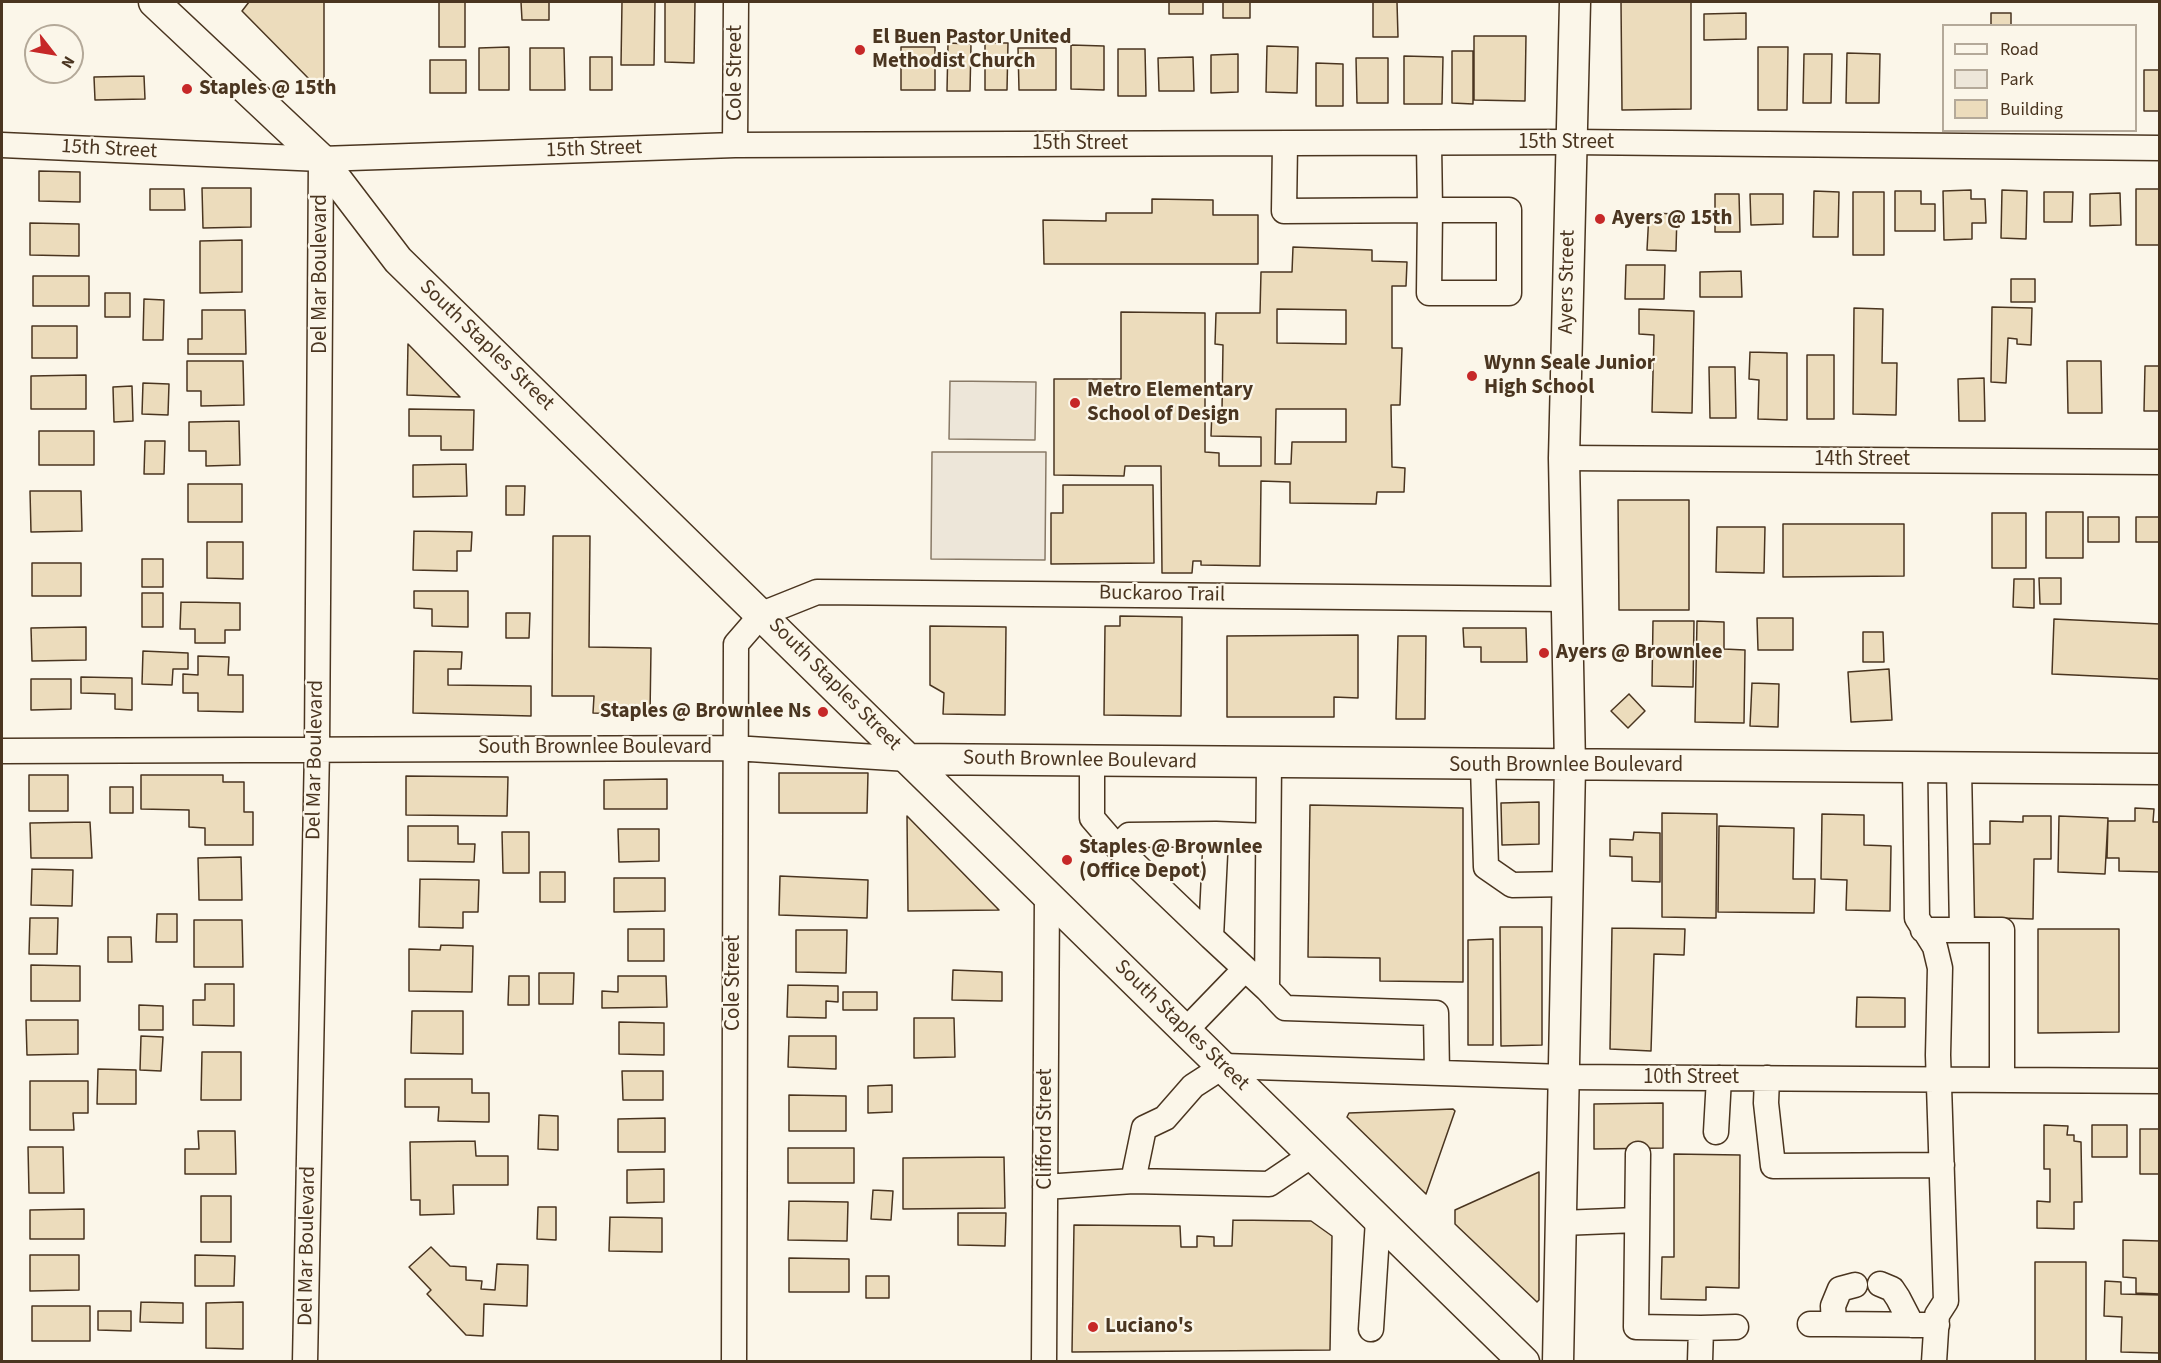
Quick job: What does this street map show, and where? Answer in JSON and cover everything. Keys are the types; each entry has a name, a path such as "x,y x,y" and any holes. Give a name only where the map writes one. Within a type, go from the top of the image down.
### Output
{"main road":[{"name":"South Staples Street","path":"154,2 321,159 398,260 1524,1362"},
{"name":"Ayers Street","path":"1558,1362 1570,766 1564,458 1575,2"},
{"name":"South Brownlee Boulevard","path":"908,759 1483,766 2160,769"}],"street":[{"name":"Cole Street","path":"735,146 736,2"},
{"name":"15th Street","path":"2,145 321,159 735,146 1571,142 2160,148"},
{"path":"1284,144 1284,211 1430,210 1509,210 1509,293 1429,293 1430,210 1429,143"},
{"name":"Del Mar Boulevard","path":"305,1362 317,748 321,159"},
{"name":"14th Street","path":"1564,458 2160,462"},
{"name":"Buckaroo Trail","path":"762,614 817,592 1565,599"},
{"name":"Cole Street","path":"734,1362 736,644 762,614"},
{"name":"South Brownlee Boulevard","path":"2,751 734,748 908,759"},
{"path":"1092,761 1092,818 1117,847 1285,1008 1436,1013 1437,1073"},
{"path":"1267,989 1269,763"},
{"path":"1483,766 1486,867 1512,885 1568,884"},
{"path":"1915,768 1917,918 1935,947 1940,968 1938,1054 1946,1301 1937,1315 1934,1362"},
{"path":"1959,768 1962,930"},
{"path":"1211,937 1216,834"},
{"path":"1117,847 1129,835 1268,836"},
{"name":"Clifford Street","path":"1044,1362 1047,896"},
{"path":"1923,930 2002,930 2002,1080"},
{"path":"1186,1030 1245,969"},
{"path":"1133,1181 1144,1128 1165,1118 1193,1086 1224,1066"},
{"name":"10th Street","path":"1224,1066 1565,1077 2160,1081"},
{"path":"1716,1132 1719,1078"},
{"path":"1767,1078 1766,1103 1773,1166 1942,1165"},
{"path":"1638,1154 1636,1327 1736,1327"},
{"path":"1045,1187 1133,1181 1269,1184 1312,1155"},
{"path":"1371,1329 1378,1220"},
{"path":"1561,1223 1637,1221"},
{"path":"1880,1284 1892,1289 1912,1325"},
{"path":"1834,1324 1833,1306 1840,1289 1855,1285"},
{"path":"1810,1324 1937,1325"},
{"path":"1700,1362 1701,1328"}],"green space":[{"path":"950,381 1036,382 1035,440 949,439"},
{"path":"932,452 1046,452 1045,560 931,559"}],"building":[{"path":"249,2 324,2 324,79 316,86 242,11"},
{"path":"439,2 465,2 465,47 439,47"},
{"path":"521,2 549,2 549,20 522,20"},
{"path":"622,2 655,2 654,65 621,65"},
{"path":"665,2 695,2 694,63 665,62"},
{"path":"1169,2 1203,2 1203,14 1169,14"},
{"path":"1223,2 1250,2 1250,18 1223,18"},
{"path":"1373,2 1397,2 1398,37 1373,37"},
{"path":"1621,2 1691,2 1691,109 1622,110"},
{"path":"1746,13 1746,39 1704,40 1704,14"},
{"path":"1991,13 2011,13 2011,24 1991,24"},
{"path":"1474,36 1526,36 1525,101 1474,100"},
{"path":"948,43 971,44 970,91 947,91"},
{"path":"985,43 1008,43 1007,90 985,90"},
{"path":"1071,45 1104,46 1104,90 1071,89"},
{"path":"1267,46 1298,47 1297,93 1266,92"},
{"path":"509,47 509,90 479,90 479,48"},
{"path":"901,47 935,47 935,90 901,90"},
{"path":"1758,47 1788,47 1787,110 1758,110"},
{"path":"530,48 564,48 565,90 530,90"},
{"path":"1018,48 1056,48 1056,90 1019,90"},
{"path":"1118,49 1145,49 1146,96 1118,96"},
{"path":"1452,51 1473,51 1473,104 1452,103"},
{"path":"1847,53 1880,54 1879,103 1846,103"},
{"path":"1238,54 1238,92 1211,93 1211,55"},
{"path":"1804,54 1832,54 1831,103 1803,103"},
{"path":"1404,56 1443,57 1442,104 1404,104"},
{"path":"590,57 612,57 612,90 590,90"},
{"path":"1193,57 1194,91 1159,91 1158,58"},
{"path":"1356,58 1388,58 1388,103 1357,103"},
{"path":"430,60 466,60 466,93 430,93"},
{"path":"1316,63 1343,64 1343,106 1316,106"},
{"path":"2144,70 2160,70 2160,111 2144,111"},
{"path":"144,76 145,99 95,100 94,77"},
{"path":"39,171 80,172 80,202 39,201"},
{"path":"202,188 251,188 251,227 203,228"},
{"path":"150,189 184,189 185,210 150,210"},
{"path":"2136,189 2160,189 2160,245 2136,245"},
{"path":"1971,190 1971,199 1985,199 1986,223 1972,223 1972,239 1944,240 1943,191"},
{"path":"2002,190 2027,191 2026,239 2001,238"},
{"path":"1814,191 1839,192 1838,237 1813,237"},
{"path":"1895,191 1921,191 1921,204 1935,204 1935,231 1895,231"},
{"path":"1853,192 1884,192 1884,255 1853,255"},
{"path":"2044,192 2073,192 2072,222 2044,222"},
{"path":"2120,193 2121,225 2090,226 2090,194"},
{"path":"1715,194 1739,194 1740,232 1715,232"},
{"path":"1750,194 1783,194 1783,224 1751,225"},
{"path":"1152,199 1213,200 1213,215 1258,215 1258,264 1044,264 1043,220 1106,221 1106,213 1152,213"},
{"path":"1649,213 1677,214 1676,251 1647,250"},
{"path":"30,223 79,224 79,256 30,255"},
{"path":"242,240 242,292 200,293 200,241"},
{"path":"1293,247 1372,250 1372,261 1407,262 1406,286 1392,286 1392,348 1402,348 1400,405 1391,405 1392,467 1405,468 1404,492 1377,492 1376,504 1290,503 1290,482 1261,481 1260,566 1201,565 1201,561 1193,561 1192,573 1162,573 1161,466 1125,466 1124,476 1054,475 1054,379 1121,379 1121,312 1205,313 1205,452 1219,453 1219,466 1261,466 1261,437 1211,436 1212,410 1222,410 1223,345 1215,344 1216,313 1260,313 1261,272 1292,272","holes":["1277,309 1346,310 1346,344 1277,343","1276,409 1346,409 1346,442 1292,442 1291,464 1275,464"]},
{"path":"1626,265 1665,265 1664,299 1625,299"},
{"path":"1741,271 1742,297 1700,297 1700,272"},
{"path":"33,276 89,276 89,306 33,306"},
{"path":"2011,279 2035,279 2035,302 2011,302"},
{"path":"105,293 130,293 130,317 105,317"},
{"path":"144,299 164,300 163,340 143,340"},
{"path":"1992,307 2032,308 2031,345 2017,344 2017,339 2008,338 2006,383 1991,382"},
{"path":"1854,308 1883,309 1882,363 1897,363 1896,415 1853,414"},
{"path":"1639,309 1694,311 1692,413 1652,412 1654,335 1639,334"},
{"path":"202,310 245,310 246,354 188,354 188,339 202,339"},
{"path":"32,326 77,326 77,358 32,358"},
{"path":"408,344 460,397 407,395"},
{"path":"1750,352 1787,353 1787,420 1758,419 1759,380 1749,379"},
{"path":"1807,355 1834,355 1834,419 1807,419"},
{"path":"187,361 243,361 244,405 201,406 201,391 187,391"},
{"path":"2067,361 2101,361 2102,413 2068,413"},
{"path":"2145,366 2160,366 2160,411 2144,411"},
{"path":"1709,367 1735,367 1736,418 1710,418"},
{"path":"86,375 86,409 31,409 31,376"},
{"path":"1984,378 1985,421 1959,421 1958,379"},
{"path":"143,383 169,384 168,415 142,414"},
{"path":"132,386 133,421 114,422 113,387"},
{"path":"409,409 474,410 473,450 441,450 441,436 409,436"},
{"path":"239,421 240,465 206,466 206,451 189,451 189,422"},
{"path":"39,431 94,431 94,465 39,465"},
{"path":"145,441 165,441 164,474 144,474"},
{"path":"466,464 467,496 413,497 413,465"},
{"path":"188,484 242,484 242,522 188,522"},
{"path":"1063,485 1153,485 1154,563 1051,564 1051,513 1063,513"},
{"path":"506,486 525,486 524,515 506,515"},
{"path":"30,491 81,491 82,531 31,532"},
{"path":"1618,500 1689,500 1689,610 1619,610"},
{"path":"2046,512 2083,512 2083,558 2046,558"},
{"path":"1992,513 2026,513 2026,568 1992,568"},
{"path":"2088,517 2119,517 2119,542 2088,542"},
{"path":"2136,517 2160,517 2160,542 2136,542"},
{"path":"1783,524 1904,524 1904,576 1783,577"},
{"path":"1717,527 1765,527 1764,573 1716,572"},
{"path":"414,531 472,532 471,551 457,551 457,571 413,570"},
{"path":"553,536 590,536 589,647 651,648 650,715 593,713 594,696 552,696"},
{"path":"207,542 243,542 243,579 207,578"},
{"path":"142,559 163,559 163,587 142,587"},
{"path":"32,563 81,563 81,596 32,596"},
{"path":"2039,578 2061,578 2061,604 2040,604"},
{"path":"2014,579 2034,579 2034,608 2013,607"},
{"path":"414,591 468,591 468,627 432,626 432,609 414,608"},
{"path":"142,593 163,593 163,627 142,627"},
{"path":"181,602 240,603 240,630 225,630 225,643 195,643 195,629 180,629"},
{"path":"506,613 530,613 529,638 506,638"},
{"path":"1120,616 1182,617 1181,716 1104,715 1105,626 1120,626"},
{"path":"1757,618 1793,618 1793,650 1758,650"},
{"path":"2054,619 2160,624 2160,679 2052,674"},
{"path":"1653,621 1694,621 1693,687 1652,686"},
{"path":"1697,621 1724,622 1724,649 1745,650 1744,723 1695,722"},
{"path":"930,626 1006,627 1005,715 943,714 944,693 930,685"},
{"path":"86,627 86,660 32,661 31,628"},
{"path":"1463,628 1526,628 1527,662 1481,662 1481,647 1464,647"},
{"path":"1863,632 1883,632 1884,662 1863,662"},
{"path":"1358,635 1358,698 1334,697 1334,717 1227,717 1227,636"},
{"path":"1398,636 1426,636 1425,719 1396,719"},
{"path":"143,651 188,653 188,669 173,669 172,685 142,684"},
{"path":"414,651 462,652 461,669 448,669 448,685 531,686 531,716 413,713"},
{"path":"198,656 229,657 228,675 243,675 243,712 198,711 198,693 183,693 183,674 198,675"},
{"path":"1889,669 1892,720 1851,722 1848,672"},
{"path":"81,677 132,678 132,710 115,709 115,694 81,693"},
{"path":"31,679 71,679 71,709 31,710"},
{"path":"1752,683 1779,684 1778,727 1750,726"},
{"path":"1629,694 1645,711 1628,728 1611,711"},
{"path":"779,773 868,773 867,813 779,813"},
{"path":"29,775 68,775 68,811 29,811"},
{"path":"141,775 223,775 223,782 244,782 244,812 253,812 253,845 205,845 205,828 189,827 189,810 141,809"},
{"path":"406,776 508,777 507,816 406,815"},
{"path":"667,779 667,809 604,809 604,780"},
{"path":"110,787 133,787 133,813 110,813"},
{"path":"1539,802 1539,844 1502,845 1501,803"},
{"path":"1310,805 1463,808 1463,982 1380,981 1380,958 1308,957"},
{"path":"2135,808 2154,809 2153,822 2160,822 2160,872 2119,871 2119,858 2107,858 2108,821 2135,821"},
{"path":"1662,813 1717,814 1716,918 1662,917"},
{"path":"1822,814 1864,815 1864,845 1891,846 1890,911 1846,910 1847,880 1821,879"},
{"path":"907,816 999,910 908,911"},
{"path":"2023,816 2051,816 2051,859 2034,859 2033,919 1968,917 1968,844 1990,844 1990,821 2023,822"},
{"path":"2059,816 2108,818 2105,874 2058,872"},
{"path":"90,822 92,858 31,858 30,823"},
{"path":"408,826 458,826 458,844 475,844 474,862 408,861"},
{"path":"1719,826 1794,828 1793,879 1815,879 1814,913 1718,912"},
{"path":"618,829 659,829 659,861 619,862"},
{"path":"502,832 529,832 529,873 503,873"},
{"path":"1634,832 1660,833 1660,882 1632,881 1632,857 1610,856 1610,839 1633,840"},
{"path":"241,857 242,900 199,900 198,858"},
{"path":"32,869 73,870 72,906 31,905"},
{"path":"540,872 565,872 565,902 540,902"},
{"path":"780,876 868,880 867,918 779,915"},
{"path":"614,878 665,878 665,911 614,912"},
{"path":"420,879 479,880 478,912 463,912 463,928 419,927"},
{"path":"157,914 177,914 177,942 156,942"},
{"path":"30,918 58,918 57,954 29,954"},
{"path":"194,920 242,920 243,967 194,967"},
{"path":"1500,927 1542,927 1542,1045 1501,1046"},
{"path":"1612,928 1685,929 1684,955 1654,954 1651,1051 1610,1049"},
{"path":"628,929 664,929 664,961 628,961"},
{"path":"2038,929 2119,929 2119,1032 2038,1033"},
{"path":"796,930 847,930 846,973 796,972"},
{"path":"108,937 131,937 132,962 108,962"},
{"path":"1493,939 1493,1045 1468,1045 1468,940"},
{"path":"441,945 473,946 472,992 409,991 409,949 440,950"},
{"path":"31,965 80,966 80,1001 31,1001"},
{"path":"953,970 1002,972 1002,1001 952,1000"},
{"path":"539,973 574,973 573,1004 539,1004"},
{"path":"509,976 529,976 529,1005 508,1005"},
{"path":"618,976 666,976 667,1007 602,1008 602,991 618,992"},
{"path":"205,984 234,984 234,1026 193,1025 193,1000 205,1000"},
{"path":"788,985 838,986 838,1002 826,1001 826,1018 787,1017"},
{"path":"843,992 877,992 877,1010 843,1010"},
{"path":"1857,997 1905,998 1905,1027 1856,1027"},
{"path":"139,1005 163,1006 163,1030 139,1030"},
{"path":"412,1011 463,1011 463,1054 411,1053"},
{"path":"914,1018 954,1018 955,1057 914,1058"},
{"path":"26,1020 78,1020 78,1054 27,1055"},
{"path":"619,1022 664,1023 664,1055 619,1054"},
{"path":"141,1036 163,1037 161,1071 140,1070"},
{"path":"789,1036 836,1036 836,1069 788,1067"},
{"path":"202,1052 241,1052 241,1100 201,1100"},
{"path":"98,1069 136,1070 136,1104 97,1104"},
{"path":"622,1071 663,1071 663,1100 623,1100"},
{"path":"405,1079 472,1079 472,1093 489,1093 489,1122 438,1121 439,1107 405,1107"},
{"path":"30,1081 88,1081 88,1113 73,1113 74,1130 30,1130"},
{"path":"892,1085 892,1112 868,1113 868,1086"},
{"path":"789,1095 846,1096 846,1131 789,1131"},
{"path":"1663,1103 1663,1148 1594,1149 1594,1104"},
{"path":"1453,1109 1455,1111 1426,1194 1347,1117 1349,1113"},
{"path":"539,1115 558,1116 558,1150 538,1149"},
{"path":"665,1118 665,1152 618,1152 618,1119"},
{"path":"2044,1125 2068,1126 2067,1135 2074,1135 2074,1141 2081,1142 2082,1202 2074,1202 2074,1229 2037,1228 2037,1201 2050,1202 2050,1169 2044,1169"},
{"path":"2092,1125 2127,1125 2127,1157 2092,1157"},
{"path":"2140,1129 2160,1129 2160,1174 2140,1174"},
{"path":"198,1131 235,1131 236,1174 185,1174 185,1149 199,1149"},
{"path":"475,1141 476,1156 508,1156 508,1185 453,1185 454,1214 420,1215 420,1200 411,1200 410,1142"},
{"path":"28,1147 63,1147 64,1193 29,1193"},
{"path":"788,1148 854,1148 854,1183 788,1183"},
{"path":"1674,1154 1740,1155 1739,1288 1706,1287 1706,1300 1661,1299 1662,1257 1674,1257"},
{"path":"1004,1157 1005,1208 903,1209 903,1158"},
{"path":"664,1169 664,1202 627,1203 627,1170"},
{"path":"1539,1172 1539,1300 1537,1302 1455,1224 1455,1210"},
{"path":"873,1190 893,1191 891,1220 871,1219"},
{"path":"201,1196 231,1196 231,1242 201,1242"},
{"path":"789,1201 848,1202 847,1241 788,1240"},
{"path":"538,1207 556,1207 556,1240 537,1239"},
{"path":"84,1209 84,1239 30,1239 30,1210"},
{"path":"958,1213 1006,1213 1005,1246 958,1245"},
{"path":"610,1217 662,1218 662,1252 609,1251"},
{"path":"1233,1220 1311,1221 1332,1236 1330,1350 1072,1352 1074,1225 1180,1226 1181,1247 1197,1247 1197,1236 1214,1237 1214,1246 1232,1246"},
{"path":"2123,1240 2160,1241 2160,1294 2136,1293 2136,1278 2123,1277"},
{"path":"431,1247 450,1266 466,1267 466,1280 482,1281 481,1289 495,1290 497,1264 528,1265 527,1306 484,1304 483,1336 466,1335 427,1294 431,1290 409,1267"},
{"path":"30,1255 79,1255 79,1290 30,1291"},
{"path":"195,1255 235,1256 234,1286 195,1286"},
{"path":"789,1258 849,1259 849,1292 789,1292"},
{"path":"2035,1262 2086,1262 2086,1362 2035,1362"},
{"path":"866,1276 889,1276 889,1298 866,1298"},
{"path":"2105,1281 2121,1282 2121,1294 2160,1295 2160,1353 2121,1352 2122,1317 2104,1316"},
{"path":"141,1302 183,1303 183,1323 140,1322"},
{"path":"243,1302 243,1349 206,1348 206,1303"},
{"path":"32,1306 90,1306 90,1341 32,1341"},
{"path":"98,1311 131,1311 131,1331 98,1330"}],"place":[{"name":"El Buen Pastor United Methodist Church","path":"860,50"},
{"name":"Staples @ 15th","path":"187,89"},
{"name":"Ayers @ 15th","path":"1600,219"},
{"name":"Wynn Seale Junior High School","path":"1472,376"},
{"name":"Metro Elementary School of Design","path":"1075,403"},
{"name":"Ayers @ Brownlee","path":"1544,653"},
{"name":"Staples @ Brownlee Ns","path":"823,712"},
{"name":"Staples @ Brownlee (Office Depot)","path":"1067,860"},
{"name":"Luciano's","path":"1093,1327"}]}
